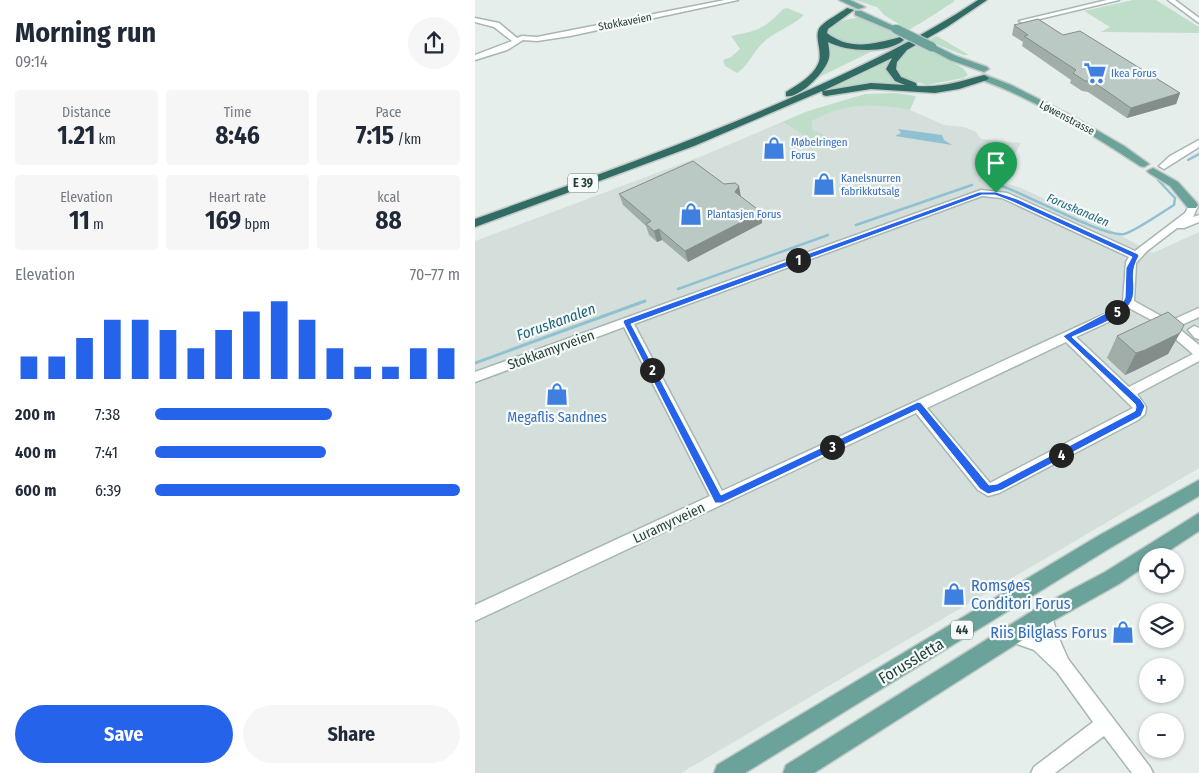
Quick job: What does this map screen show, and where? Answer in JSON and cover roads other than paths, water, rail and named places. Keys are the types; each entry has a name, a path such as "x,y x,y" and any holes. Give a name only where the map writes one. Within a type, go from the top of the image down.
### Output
{"highway":[{"name":"E 39","path":"822,34 835,43 852,48 903,43 970,0"},
{"name":"E 39","path":"475,223 682,146 790,98 903,43 983,0"},
{"path":"822,34 825,26 857,10"},
{"name":"E 39","path":"790,98 818,72 823,64 825,56 822,34"},
{"name":"E 39","path":"903,43 891,66 893,74 904,82 920,87 939,87 983,75"},
{"name":"E 39","path":"475,213 790,98 854,87 880,86 935,90 959,86 983,75"}],"main road":[{"name":"Løwenstrasse","path":"837,0 932,47 1155,165 1196,203"},
{"name":"Løwenstrasse","path":"843,0 857,10"},
{"name":"Forussletta","path":"725,773 1199,487"},
{"name":"44","path":"794,773 1012,634 1112,578 1199,521"}],"street":[{"name":"Stokkaveien","path":"475,58 504,48 516,40 524,38 537,39 570,34 735,0"},
{"path":"1023,21 1117,0"},
{"path":"1171,0 1199,21"},
{"path":"1191,15 1199,14"},
{"path":"475,20 496,25 516,40"},
{"path":"1155,165 1199,143"},
{"name":"Stokkamyrveien","path":"475,377 981,193 1004,195 1135,256"},
{"path":"1196,203 1189,215 1135,256 1129,268 1128,303 1145,310 1170,326 1199,352"},
{"path":"1171,230 1199,218"},
{"name":"Luramyrveien","path":"475,614 1113,315 1128,303"},
{"path":"1170,326 1199,312"},
{"path":"627,322 719,500"},
{"path":"918,406 988,490 999,487 1141,410 1141,406 1128,393 1067,336"},
{"path":"1128,393 1199,356"},
{"path":"1043,615 1049,636 1063,666 1105,725 1144,773"},
{"path":"1012,634 1039,644 1063,666"},
{"path":"1040,773 1090,734 1105,725"}],"water":[{"path":"898,129 942,135 944,140 952,145 895,136 901,133"}],"waterway":[{"name":"Foruskanalen","path":"1188,160 1199,154"},
{"name":"Foruskanalen","path":"999,185 1099,229 1124,234 1142,226 1174,205 1175,198 1158,180"},
{"name":"Foruskanalen","path":"856,225 972,185"},
{"name":"Foruskanalen","path":"678,289 828,235"},
{"name":"Foruskanalen","path":"475,363 645,301"}],"place":[{"name":"Ikea Forus","path":"1095,73"},
{"name":"Møbelringen Forus","path":"774,148"},
{"name":"Kanelsnurren fabrikkutsalg","path":"824,184"},
{"name":"Plantasjen Forus","path":"691,214"},
{"name":"Megaflis Sandnes","path":"557,394"},
{"name":"Romsøes Conditori Forus","path":"954,594"},
{"name":"Riis Bilglass Forus","path":"1123,632"}]}
